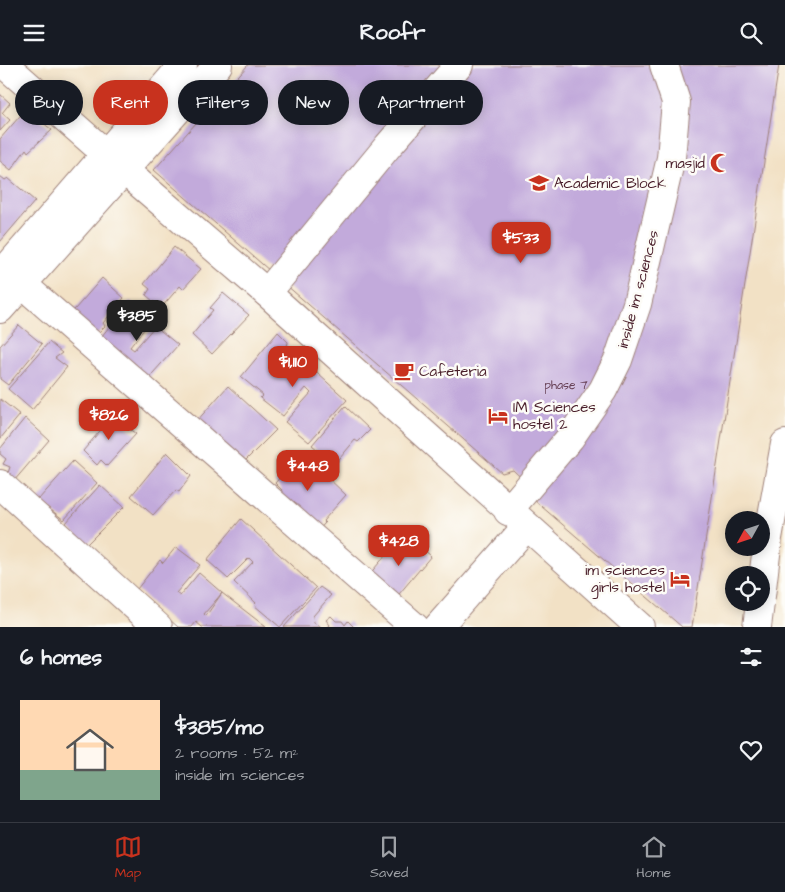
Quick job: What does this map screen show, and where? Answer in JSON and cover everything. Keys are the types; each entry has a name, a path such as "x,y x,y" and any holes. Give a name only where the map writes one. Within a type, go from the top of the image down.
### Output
{"street":[{"path":"5,65 267,293 517,519 640,627"},
{"path":"168,92 183,65"},
{"path":"168,106 218,65"},
{"path":"267,293 388,146 459,65"},
{"name":"inside im sciences","path":"438,627 517,519 603,390 618,360 637,304 671,158 676,102 664,65"},
{"path":"0,309 7,274 115,162 147,125"},
{"path":"7,274 415,627"},
{"path":"765,566 785,444"},
{"path":"0,484 158,627"},
{"path":"758,627 759,611"}],"building":[{"path":"248,65 779,65 692,627 682,627 534,500 535,491 513,470 502,473 154,170 194,125 268,125 268,80 235,80"},
{"path":"0,94 10,103 2,113 10,120 0,131"},
{"path":"15,122 15,125 46,125 52,130 28,152 26,149 11,170 0,161 0,139"},
{"path":"0,176 5,180 8,178 35,201 0,242"},
{"path":"174,247 201,269 183,289 180,286 161,308 146,295 150,289 144,284"},
{"path":"102,278 124,298 103,323 105,326 93,338 68,317"},
{"path":"223,293 249,315 212,354 192,335 213,310 210,308"},
{"path":"130,301 152,319 130,347 134,350 155,326 178,345 145,382 97,342"},
{"path":"19,325 42,344 8,385 0,379 0,346"},
{"path":"278,332 288,342 286,351 296,359 298,356 347,400 309,442 285,422 311,393 306,388 283,416 260,398 263,395 241,377"},
{"path":"49,342 62,353 55,358 67,367 32,410 8,389"},
{"path":"228,386 276,430 243,463 195,423"},
{"path":"0,399 20,415 0,439"},
{"path":"345,406 370,430 358,442 355,440 335,464 312,445"},
{"path":"115,413 125,422 123,424 136,434 107,466 101,460 97,465 83,451"},
{"path":"25,418 49,440 14,481 7,476 10,467 3,464 6,459 0,454 0,449"},
{"path":"304,451 328,471 325,475 346,495 323,521 325,523 316,533 274,499 282,490 275,483"},
{"path":"167,452 191,476 179,492 176,490 153,515 131,496"},
{"path":"73,461 97,483 64,520 38,500"},
{"path":"100,485 124,507 87,544 65,524"},
{"path":"241,519 316,588 280,627 254,605 256,603 234,582 253,562 249,558 228,579 207,560"},
{"path":"405,533 431,556 394,600 367,577"},
{"path":"176,547 200,565 176,593 180,596 199,573 266,627 202,627 196,622 192,627 178,627 161,612 137,589 160,560 163,563","holes":["222,593 206,616 204,614"]},
{"path":"320,587 331,595 313,616 314,623 321,627 284,627"},
{"path":"331,616 336,621 342,621 345,625 348,621 354,627 328,627 330,625 326,620"}],"place":[{"name":"masjid","path":"720,163"},
{"name":"Academic Block","path":"539,183"},
{"name":"Cafeteria","path":"404,371"},
{"name":"IM Sciences hostel 2","path":"498,416"},
{"name":"im sciences girls hostel","path":"680,579"}]}
